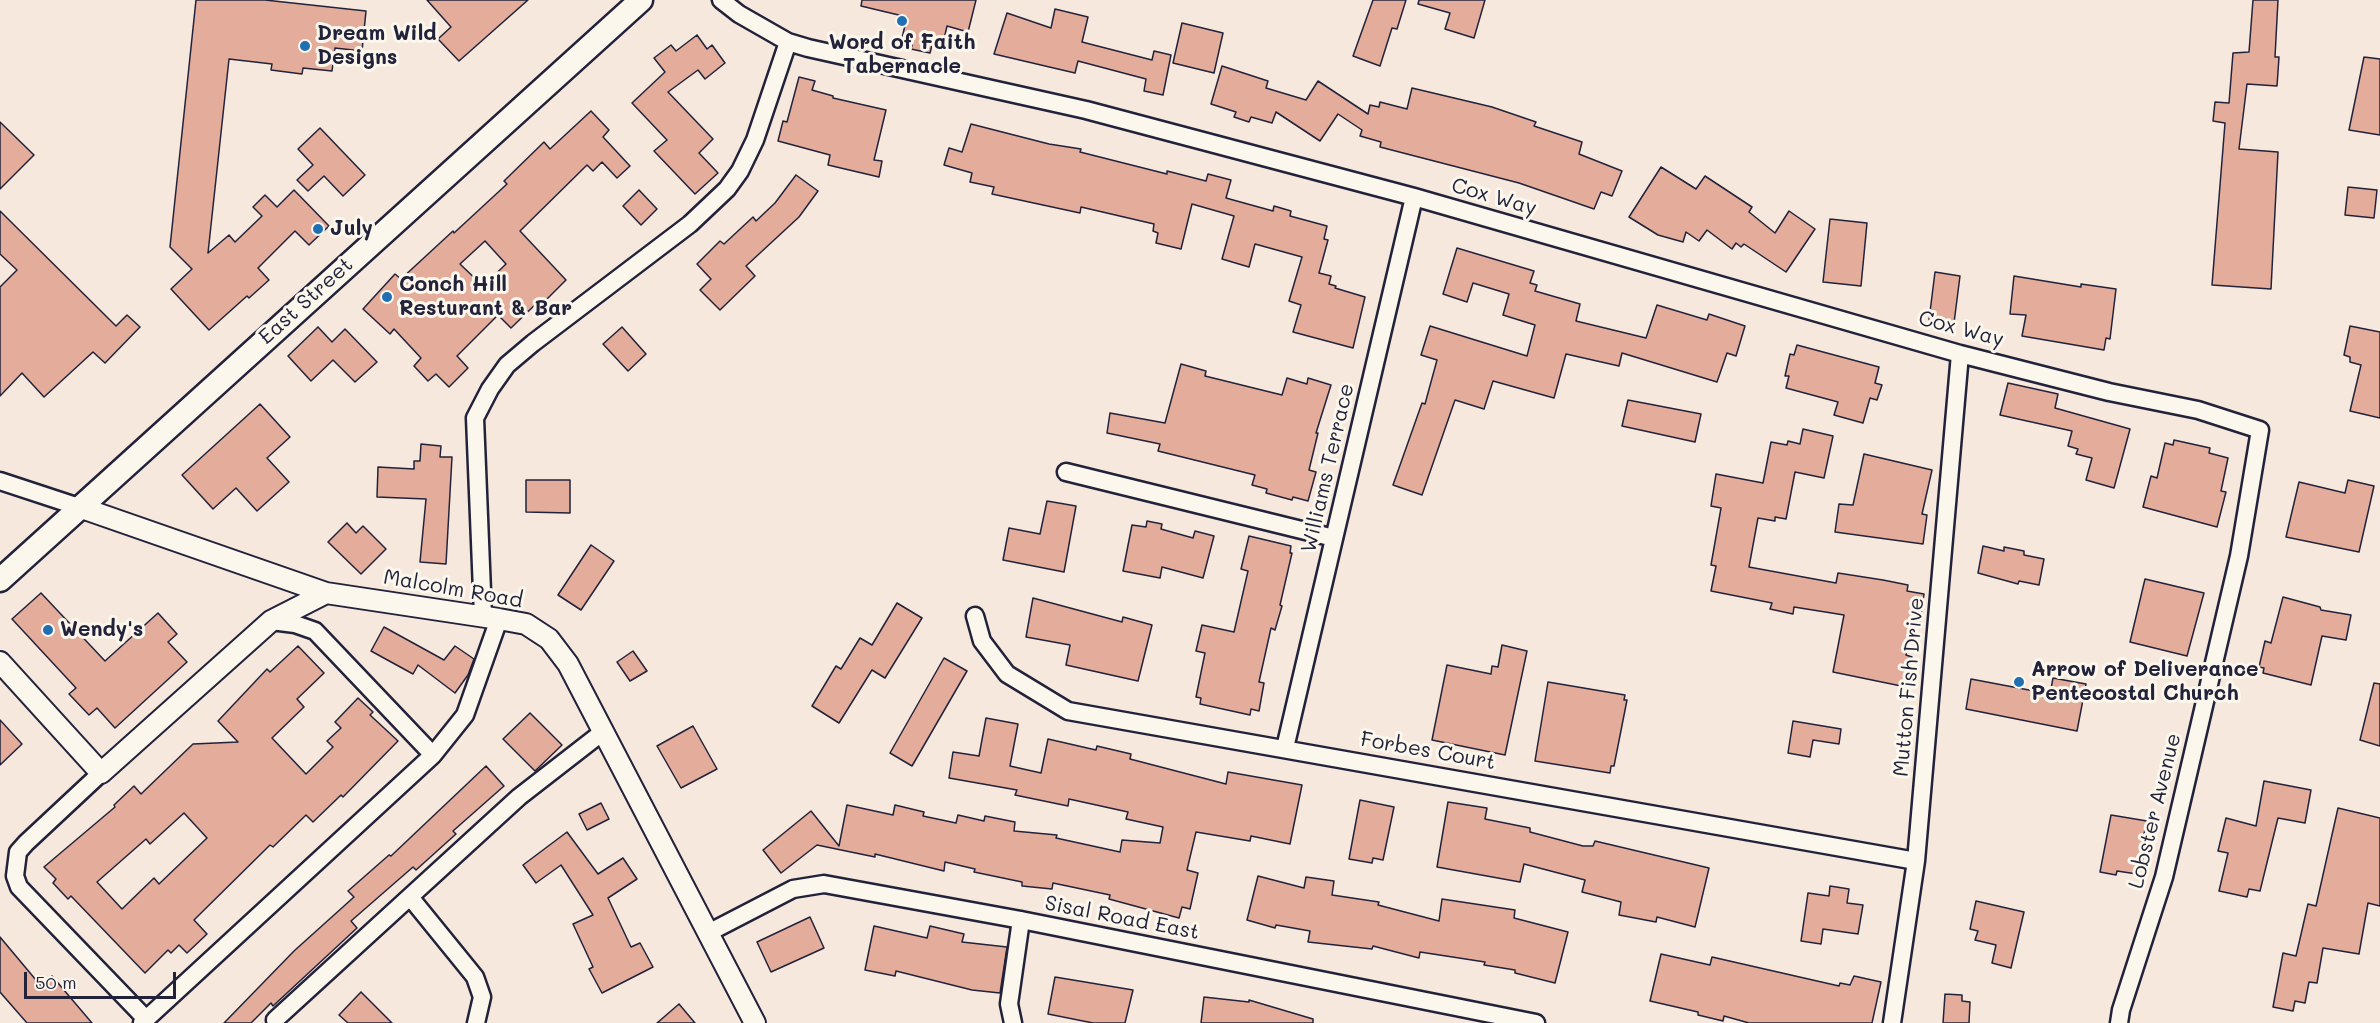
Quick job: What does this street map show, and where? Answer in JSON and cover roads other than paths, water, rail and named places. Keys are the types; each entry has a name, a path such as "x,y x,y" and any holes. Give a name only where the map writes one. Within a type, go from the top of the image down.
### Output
{"main road":[{"name":"East Street","path":"0,580 641,0"}],"street":[{"name":"Cox Way","path":"721,0 739,14 788,42 1086,110 1414,197 1960,354 2109,392 2198,410 2260,430"},
{"path":"326,593 271,621 101,773 18,852 15,876 19,887 144,1021 433,755 465,715 491,618 475,418 490,388 507,364 672,238 727,189 740,171 755,140 788,42"},
{"name":"Williams Terrace","path":"1285,748 1414,197"},
{"name":"Mutton Fish Drive","path":"1892,1023 1916,861 1960,354"},
{"name":"Lobster Avenue","path":"2119,1023 2164,877 2239,556 2260,430"},
{"path":"1066,472 1334,538"},
{"name":"Malcolm Road","path":"0,482 326,593 526,624 549,639 568,664 604,731 755,1023"},
{"name":"Forbes Court","path":"975,616 982,641 1007,674 1068,711 1916,861"},
{"path":"271,621 295,624 315,632 433,755"},
{"path":"0,662 101,773"},
{"path":"275,1020 519,797 604,731"},
{"name":"Sisal Road East","path":"708,933 792,889 824,884 1021,920 1536,1023"},
{"path":"410,897 475,977 482,997 476,1023"},
{"path":"1013,1023 1010,1004 1021,920"}],"place":[{"name":"Word of Faith Tabernacle","path":"902,21"},
{"name":"Dream Wild Designs","path":"305,46"},
{"name":"July","path":"318,229"},
{"name":"Conch Hill Resturant & Bar","path":"387,297"},
{"name":"Wendy's","path":"48,630"},
{"name":"Arrow of Deliverance Pentecostal Church","path":"2019,682"}]}
